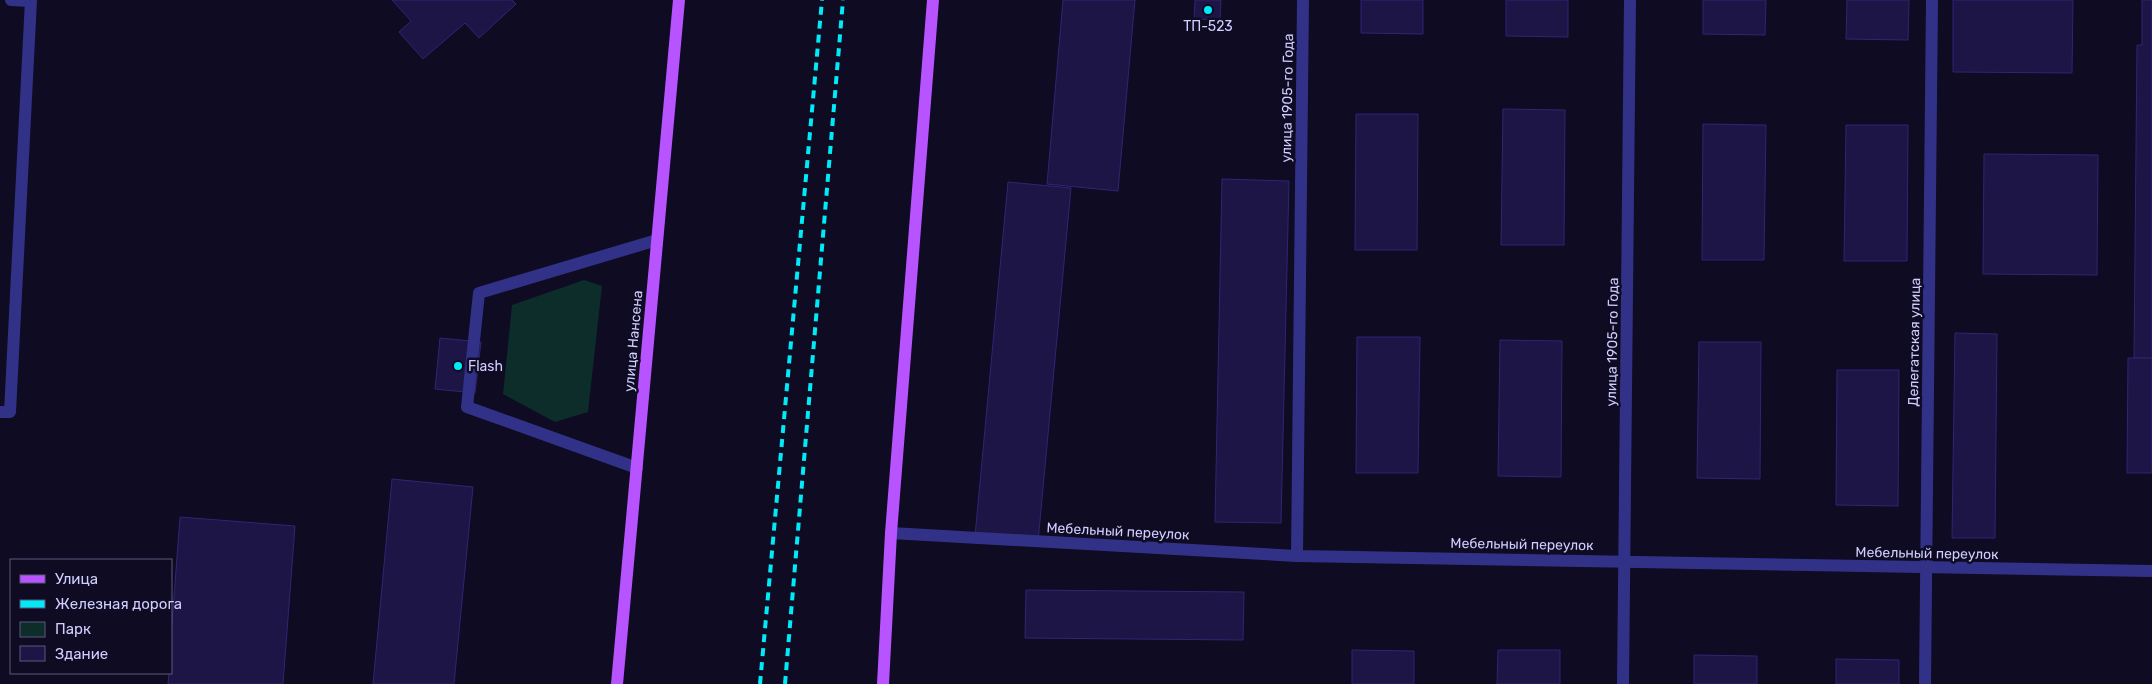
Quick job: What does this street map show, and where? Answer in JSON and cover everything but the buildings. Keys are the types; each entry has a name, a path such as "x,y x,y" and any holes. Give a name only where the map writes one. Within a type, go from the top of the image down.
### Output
{"main road":[{"name":"улица Нансена","path":"617,684 679,0"},
{"path":"883,684 892,533 933,0"}],"street":[{"path":"0,412 10,412 30,1 11,0"},
{"name":"улица 1905-го Года","path":"1297,556 1303,0"},
{"name":"улица 1905-го Года","path":"1623,684 1630,0"},
{"name":"Делегатская улица","path":"1925,684 1932,0"},
{"path":"636,468 467,407 479,293 657,240"},
{"name":"Мебельный переулок","path":"892,533 1297,556 2152,571"}],"green space":[{"path":"584,280 602,286 588,412 555,422 503,394 512,305"}],"railway":[{"path":"760,684 822,0"},
{"path":"785,684 843,0"}],"place":[{"name":"ТП-523","path":"1208,10"},
{"name":"Flash","path":"458,366"}]}
